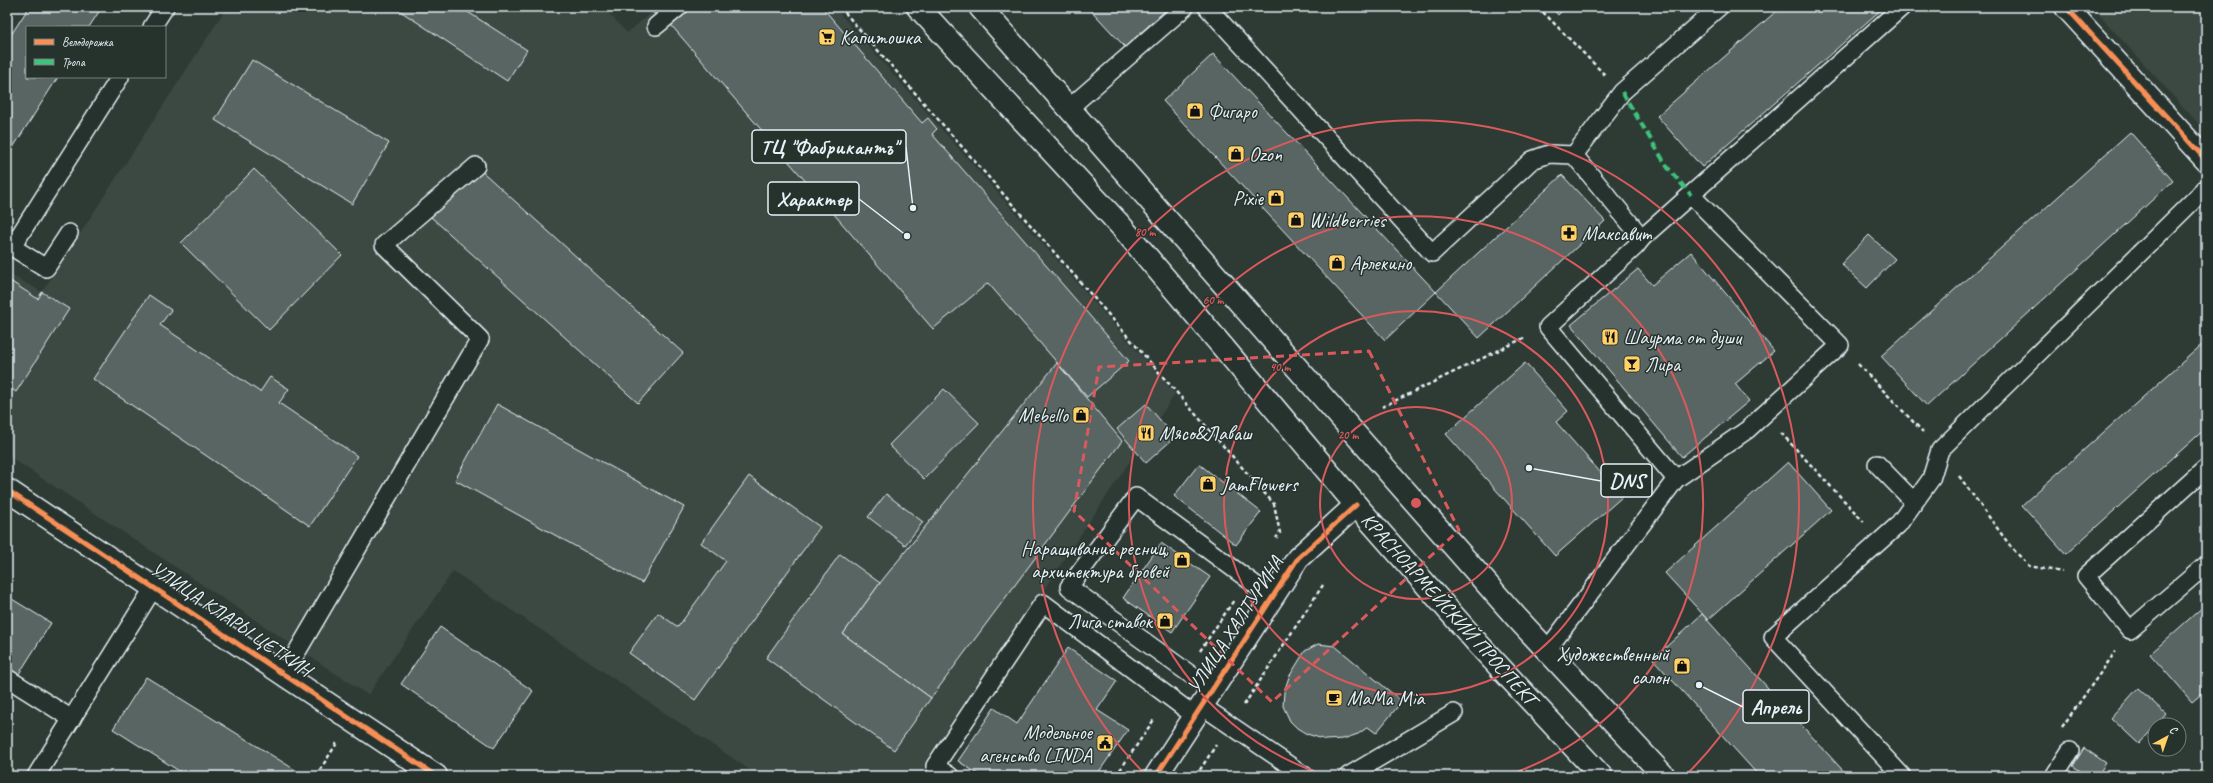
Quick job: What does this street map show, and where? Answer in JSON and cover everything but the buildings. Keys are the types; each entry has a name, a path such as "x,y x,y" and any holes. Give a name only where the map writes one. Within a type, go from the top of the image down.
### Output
{"main road":[{"name":"КРАСНОАРМЕЙСКИЙ ПРОСПЕКТ","path":"918,7 1121,226 1356,505 1480,646 1601,776"},
{"path":"980,7 1547,650 1664,776"},
{"path":"2069,8 2206,160"},
{"name":"УЛИЦА КЛАРЫ ЦЕТКИН","path":"7,490 436,776"},
{"name":"УЛИЦА ХАЛТУРИНА","path":"1156,776 1298,558 1356,505"}],"lane":[{"path":"153,26 165,7"},
{"path":"656,26 679,7"},
{"path":"1069,108 1185,7"},
{"path":"1207,7 1432,253 1532,160 1549,154 1574,155 1642,238"},
{"path":"1574,155 1622,92 1719,7"},
{"path":"1676,479 1548,327 1635,247 1642,238 1902,7"},
{"path":"69,232 46,268 12,247 119,78"},
{"path":"284,674 480,339 384,246 476,166"},
{"path":"1902,776 1773,637 1882,541 1898,525 1931,479 1940,450 2206,188"},
{"path":"1547,650 1676,479 1747,430 1840,345 1691,195"},
{"path":"1877,464 1914,502"},
{"path":"2206,468 2086,576 2130,630 2206,565"},
{"path":"1272,597 1136,497 1069,587 1203,704 1230,725 1306,776"},
{"path":"36,776 154,587"},
{"path":"950,776 935,766 1043,603 1203,704"},
{"path":"7,678 72,719"},
{"path":"1348,776 1454,713"},
{"path":"2054,776 2070,751"}],"path":[{"path":"840,7 1274,504 1280,532"},
{"path":"1538,7 1622,92"},
{"path":"1382,406 1548,327"},
{"path":"1747,430 1780,433 1882,541"},
{"path":"2011,547 2029,566 2086,576"},
{"path":"1196,776 1323,585"},
{"path":"2060,731 2113,655"},
{"path":"316,776 352,719"}],"highlighted area":[{"path":"1369,351 1459,530 1272,702 1074,511 1099,367"}],"shaded area":[{"path":"227,7 603,7 627,33 658,7 834,7 1175,394 919,776 759,776 453,571 368,695 7,455 7,273 42,292"},
{"path":"2092,7 2206,7 2206,132"}],"marked path":[{"path":"1622,92 1668,168 1691,195"}],"cycle path":[{"path":"2066,7 2206,160"},
{"path":"7,490 436,776"},
{"path":"1156,776 1298,558 1356,505"}],"place":[{"name":"Капитошка","path":"827,37"},
{"name":"Фигаро","path":"1195,111"},
{"name":"Ozon","path":"1236,154"},
{"name":"Pixie","path":"1276,198"},
{"name":"ТЦ \"Фабрикантъ\"","path":"913,208"},
{"name":"Wildberries","path":"1296,220"},
{"name":"Максавит","path":"1569,233"},
{"name":"Характер","path":"907,236"},
{"name":"Арлекино","path":"1337,263"},
{"name":"Шаурма от души","path":"1610,337"},
{"name":"Лира","path":"1632,364"},
{"name":"Mebello","path":"1081,415"},
{"name":"Мясо&Лаваш","path":"1146,433"},
{"name":"DNS","path":"1529,468"},
{"name":"JamFlowers","path":"1208,484"},
{"name":"Наращивание ресниц, архитектура бровей","path":"1182,560"},
{"name":"Лига ставок","path":"1165,621"},
{"name":"Художественный салон","path":"1682,666"},
{"name":"Апрель","path":"1699,685"},
{"name":"MaMa Mia","path":"1334,698"},
{"name":"Модельное агенство LINDA","path":"1105,743"}]}
